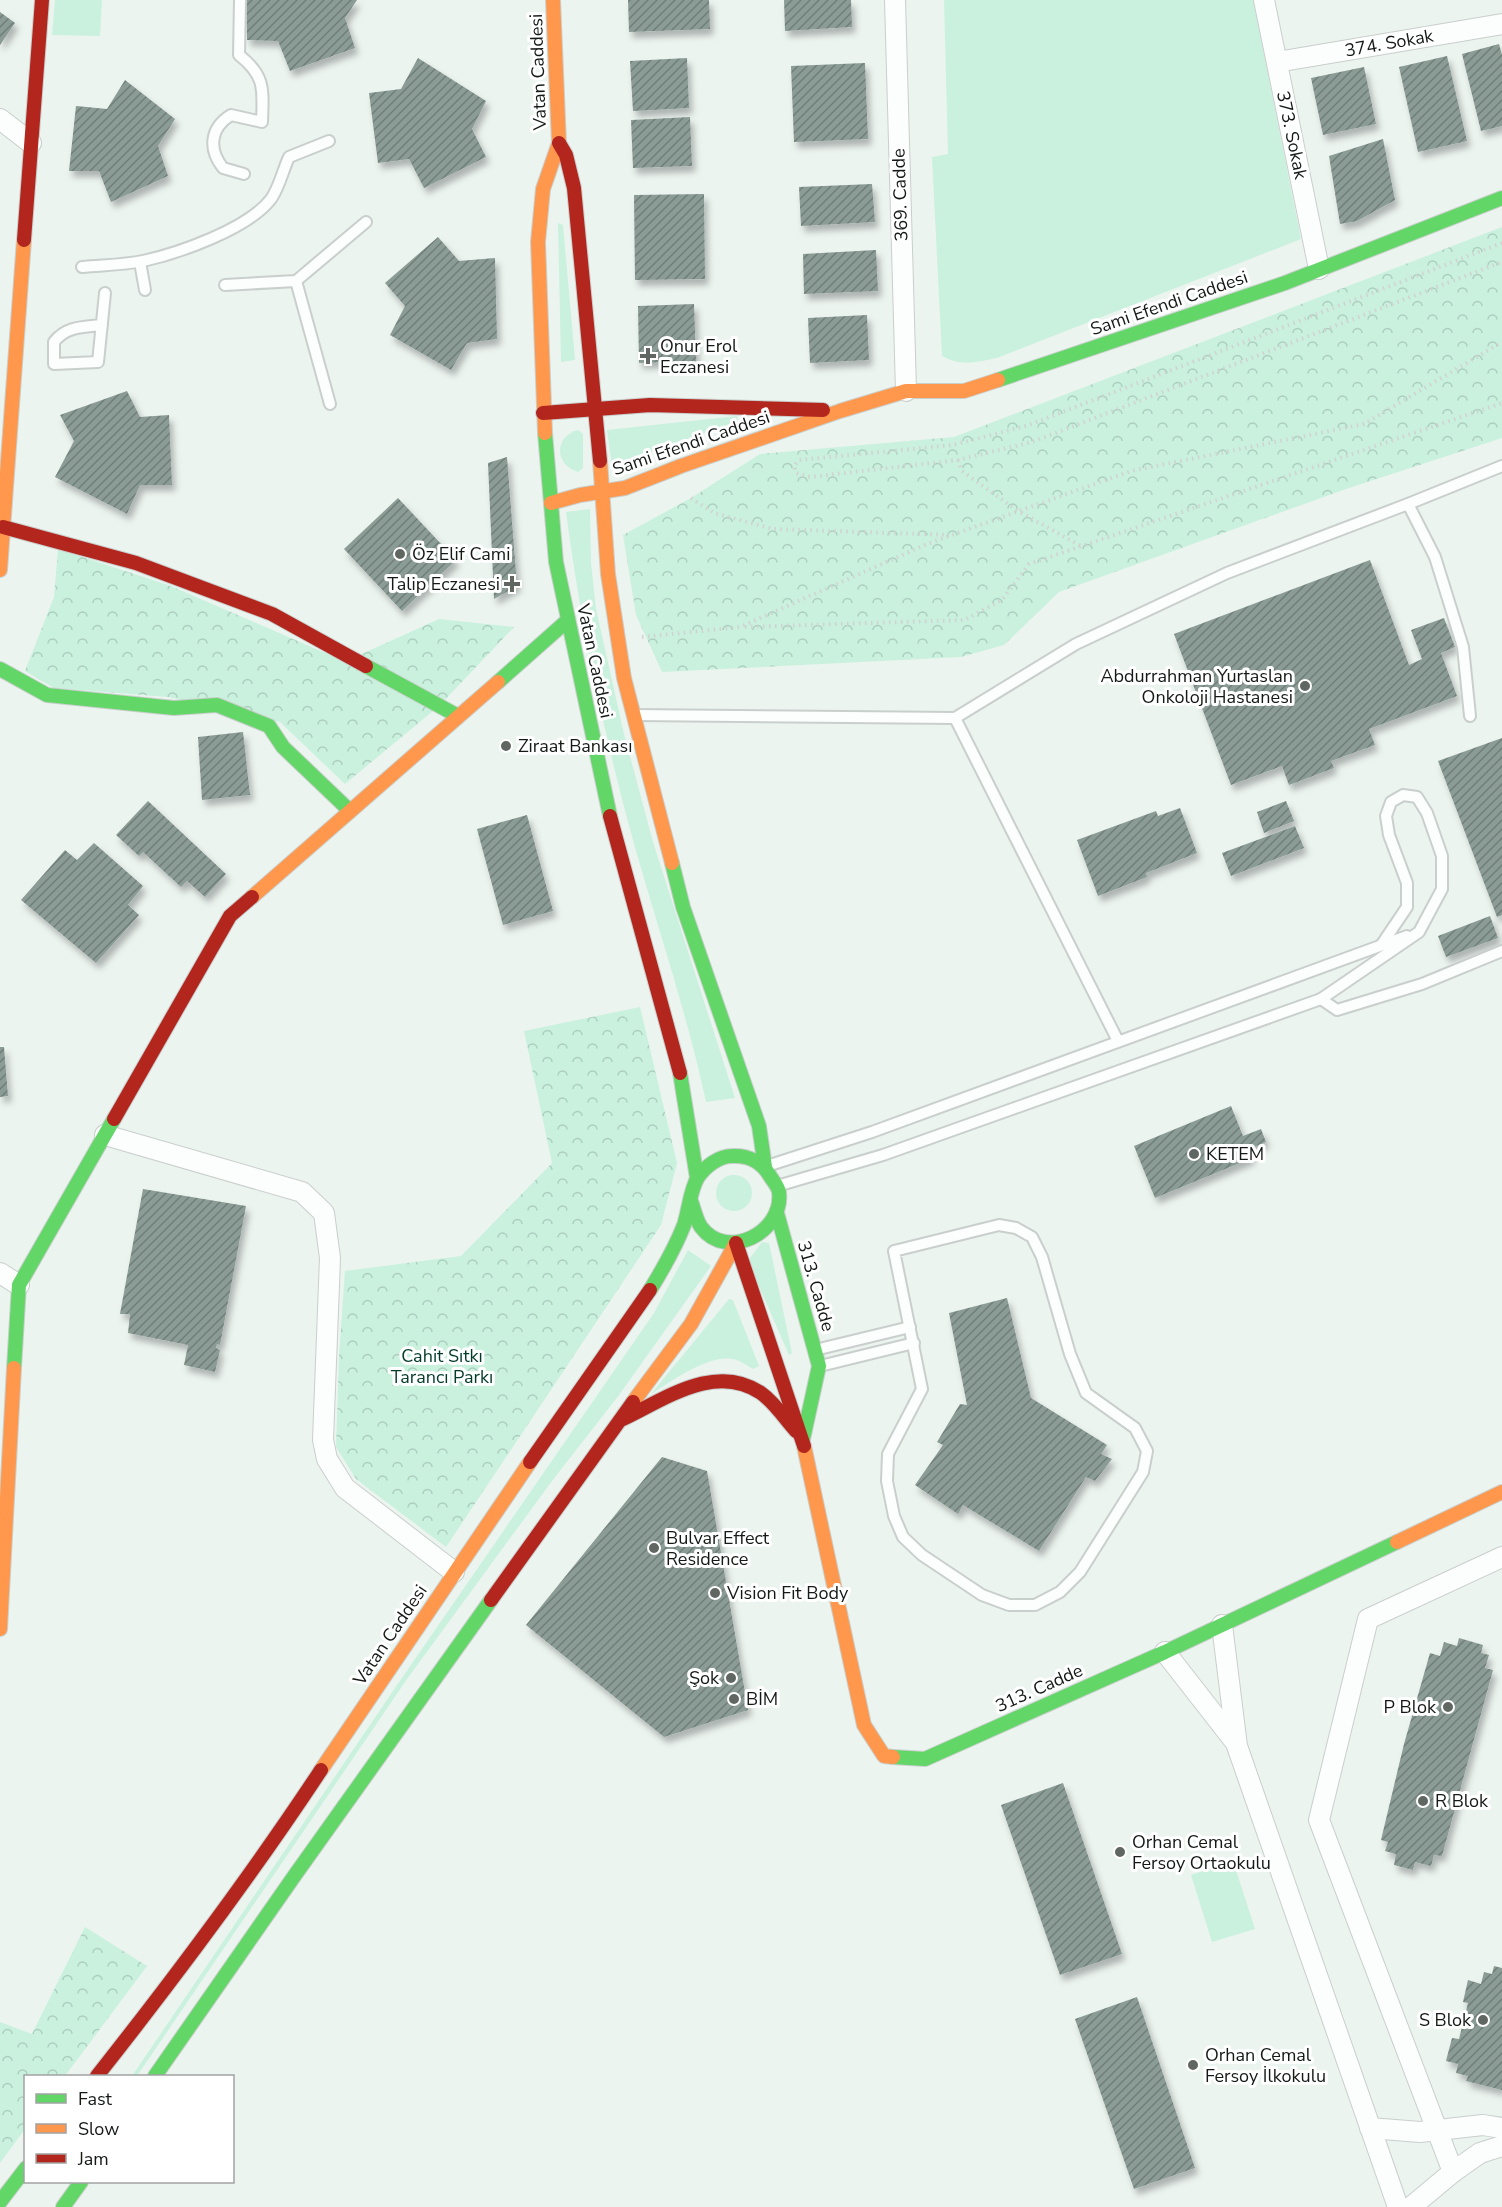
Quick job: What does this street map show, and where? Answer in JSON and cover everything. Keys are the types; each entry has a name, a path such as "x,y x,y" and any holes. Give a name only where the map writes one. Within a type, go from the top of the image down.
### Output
{"main road":[{"path":"0,570 2,518 42,0"},
{"name":"Vatan Caddesi","path":"98,2075 183,1967 264,1854 454,1572 651,1289 674,1247 692,1201 697,1178 678,1062 611,824 556,562 543,413 539,219 543,189 559,143 553,0"},
{"name":"Vatan Caddesi","path":"559,143 566,155 574,188 603,492 608,574 633,715 683,907 759,1126 765,1167 777,1186"},
{"name":"Sami Efendi Caddesi","path":"551,503 625,488 681,466 840,411 906,391 964,391 1285,283 1502,198"},
{"name":"Sami Efendi Caddesi","path":"543,413 650,405 840,411"},
{"path":"2,518 136,563 272,614 458,716"},
{"path":"0,1629 5,1449 19,1285 230,916 568,620"},
{"path":"0,669 47,695 174,708 217,705 269,726 283,747 350,811"},
{"path":"697,1178 711,1164 730,1156 743,1156 765,1167"},
{"path":"692,1201 696,1220 703,1229 721,1241 736,1244 750,1241 769,1228 777,1213 779,1200 777,1186"},
{"name":"313. Cadde","path":"777,1213 819,1366 803,1439"},
{"path":"156,2075 301,1866 691,1324 736,1244"},
{"name":"313. Cadde","path":"736,1244 803,1439 864,1725 884,1756 925,1759 1165,1652 1502,1492"},
{"path":"619,1421 692,1386 726,1380 761,1393 803,1439"},
{"path":"0,2202 24,2171"},
{"path":"63,2207 80,2183"}],"street":[{"name":"369. Cadde","path":"895,0 906,391"},
{"name":"373. Sokak","path":"1264,0 1319,269"},
{"name":"374. Sokak","path":"1277,62 1502,24"},
{"path":"0,119 31,143"},
{"path":"0,315 18,330"},
{"path":"105,1135 302,1192 324,1213 330,1258 323,1440 327,1459 345,1488 454,1572"},
{"path":"0,1273 19,1285"},
{"path":"1453,2172 1319,1820 1368,1619 1502,1557"},
{"path":"1222,1625 1237,1746 1398,2207"},
{"path":"1165,1652 1237,1746"},
{"path":"1370,2128 1420,2132 1483,2124 1502,2128"},
{"path":"1412,2207 1453,2172 1480,2153 1502,2146"}],"lane":[{"path":"240,0 239,55 254,69 261,82 263,88 262,122 231,114 218,125 213,150 223,168 244,174"},
{"path":"82,267 140,262 168,254 241,225 272,198 289,157 329,141"},
{"path":"225,285 296,281 366,222"},
{"path":"140,262 145,290"},
{"path":"296,281 330,404"},
{"path":"102,325 78,328 63,333 54,342 54,364 98,362 102,325 105,293"},
{"path":"633,715 955,718 1076,644 1227,573 1502,466"},
{"path":"1408,504 1435,557 1463,647 1470,716"},
{"path":"955,718 1118,1041"},
{"path":"777,1186 883,1155 1321,999 1419,933 1442,889 1442,856 1427,813 1418,797 1404,795 1391,802 1386,816 1389,836 1407,883 1407,907 1382,944"},
{"path":"765,1167 872,1132 1382,944 1419,933"},
{"path":"1321,999 1337,1010 1422,984 1502,951"},
{"path":"999,1225 1016,1228 1032,1237 1042,1257 1070,1354 1086,1393 1135,1428 1147,1451 1143,1472 1080,1572 1060,1592 1035,1605 1009,1605 982,1595 922,1555 903,1537 894,1516 887,1481 888,1454 922,1389 910,1327 894,1251 986,1227 999,1225"},
{"path":"815,1350 910,1327"},
{"path":"819,1366 914,1343"}],"path":[{"path":"1502,243 1026,426 953,445 799,460 794,466 796,473 810,477 958,460 1032,442 1502,262"},
{"path":"740,627 927,544 1131,471 1364,424 1502,342"},
{"path":"618,639 740,627 964,620 1002,600 1029,564 1502,404"},
{"path":"958,460 962,471 1018,511 1082,546"},
{"path":"691,498 714,513 773,529 952,535"}],"green space":[{"path":"55,0 102,0 100,36 52,35"},
{"path":"944,0 1253,0 1301,239 997,358 963,363 942,356 932,157 948,154"},
{"path":"558,223 563,225 575,360 561,362"},
{"path":"1502,227 1502,438 1346,489 1059,592 1004,645 961,657 662,672 636,615 623,535 691,498 760,454 954,437"},
{"path":"737,416 738,421 612,466 607,430"},
{"path":"578,430 583,434 583,468 578,472 564,463 560,450 565,438"},
{"path":"590,509 591,563 596,609 624,734 653,842 735,1098 706,1102 682,1007 614,767 595,683 566,512"},
{"path":"58,549 171,586 339,659 353,658 439,619 514,627 439,706 345,784 280,722 168,697 54,688 25,671 54,597"},
{"name":"Cahit Sıtkı Tarancı Parkı","path":"640,1007 677,1163 661,1225 446,1547 356,1479 336,1447 345,1271 461,1256 552,1163 524,1031"},
{"path":"734,1175 747,1180 752,1193 747,1206 734,1211 721,1206 716,1193 721,1180"},
{"path":"762,1242 769,1243 792,1353 789,1355 748,1261"},
{"path":"688,1250 711,1266 619,1395 552,1481 407,1679 138,2075 133,2075 397,1685 654,1313"},
{"path":"729,1299 733,1300 759,1366 753,1369 732,1359 712,1361 690,1370 651,1394"},
{"path":"1233,1861 1255,1929 1212,1942 1191,1875"},
{"path":"85,1927 147,1966 66,2075 24,2075 24,2130 0,2163 0,2022 32,2034"}],"building":[{"path":"246,0 357,0 345,18 355,48 290,71 278,41 247,40"},
{"path":"628,0 709,0 710,29 629,32"},
{"path":"784,0 851,0 852,27 785,31"},
{"path":"0,12 15,23 0,45"},
{"path":"1499,44 1502,55 1502,126 1481,131 1462,54"},
{"path":"1447,56 1467,141 1418,152 1399,67"},
{"path":"418,58 486,101 472,129 486,157 424,188 409,159 378,163 369,93 401,89"},
{"path":"687,58 689,108 633,111 630,61"},
{"path":"865,63 868,139 794,142 791,66"},
{"path":"1364,67 1376,124 1323,135 1311,78"},
{"path":"125,80 175,119 158,146 168,176 111,202 99,171 69,171 76,106 107,109"},
{"path":"690,117 692,166 633,168 631,120"},
{"path":"1383,139 1395,200 1357,221 1340,224 1329,156"},
{"path":"872,184 875,222 801,226 799,187"},
{"path":"704,194 705,279 635,280 634,195"},
{"path":"438,237 459,261 495,258 497,339 467,343 451,370 390,335 405,306 385,283"},
{"path":"876,250 878,291 804,294 803,254"},
{"path":"694,304 696,361 639,363 638,306"},
{"path":"867,315 869,360 810,363 808,318"},
{"path":"127,391 140,417 169,415 172,485 140,485 127,514 55,477 74,441 60,415"},
{"path":"507,457 517,586 494,599 488,463"},
{"name":"Öz Elif Cami","path":"398,498 456,560 402,611 344,549"},
{"name":"Abdurrahman Yurtaslan Onkoloji Hastanesi","path":"1370,560 1409,665 1422,659 1411,630 1444,618 1455,647 1441,653 1457,696 1369,729 1375,745 1331,761 1334,768 1289,785 1282,766 1231,785 1174,634"},
{"path":"243,732 250,795 202,800 198,737"},
{"path":"1502,738 1502,915 1497,917 1438,761"},
{"path":"148,801 226,874 205,897 187,881 181,887 143,852 139,856 116,835"},
{"path":"1286,801 1294,821 1264,833 1257,812"},
{"path":"1180,808 1197,853 1146,873 1147,877 1098,896 1077,840 1156,811 1158,816"},
{"path":"527,815 553,911 503,925 477,829"},
{"path":"1295,826 1304,848 1231,876 1222,853"},
{"path":"94,843 143,886 128,905 139,915 96,963 21,900 65,850 77,860"},
{"path":"1490,916 1498,938 1446,957 1438,936"},
{"path":"0,1047 4,1047 8,1096 0,1097"},
{"name":"KETEM","path":"1231,1106 1243,1136 1261,1129 1266,1142 1249,1149 1252,1158 1155,1198 1134,1146"},
{"path":"143,1189 246,1206 220,1345 217,1344 216,1348 220,1350 215,1372 184,1365 188,1345 128,1333 130,1314 120,1314"},
{"path":"1007,1298 1031,1398 1107,1445 1101,1454 1112,1459 1095,1481 1086,1477 1039,1551 963,1505 958,1514 915,1485 943,1445 937,1442 960,1404 967,1405 949,1313"},
{"name":"Bulvar Effect Residence","path":"662,1457 707,1471 748,1710 664,1737 526,1625"},
{"path":"1459,1638 1483,1645 1481,1653 1489,1655 1485,1668 1493,1670 1442,1856 1434,1855 1431,1866 1415,1862 1413,1870 1394,1865 1396,1854 1385,1851 1388,1842 1381,1840 1404,1744 1430,1653 1440,1656 1444,1642 1457,1646"},
{"path":"1063,1783 1122,1954 1060,1975 1001,1805"},
{"name":"S Blok","path":"1494,1966 1502,1968 1502,2090 1466,2081 1468,2076 1456,2073 1458,2064 1446,2061 1452,2038 1459,2039 1468,2003 1463,2002 1468,1980 1481,1984 1484,1972 1492,1974"},
{"path":"1137,1997 1195,2168 1134,2189 1075,2019"}],"traffic: fast":[{"path":"998,380 1285,283 1502,198"},
{"path":"545,433 556,562 610,816"},
{"path":"498,682 568,620"},
{"path":"366,666 458,716"},
{"path":"0,669 47,695 174,708 217,705 269,726 283,747 350,811"},
{"path":"672,863 683,907 759,1126 765,1167"},
{"path":"680,1073 697,1178"},
{"path":"14,1368 19,1285 114,1119"},
{"path":"650,1290 680,1234 695,1182 709,1166 727,1156 749,1158 759,1163 767,1171 779,1192 778,1206 773,1219 752,1238 738,1242 725,1242 712,1237 699,1224 691,1201"},
{"path":"777,1213 819,1366 803,1439"},
{"path":"893,1757 925,1759 1165,1652 1397,1542"},
{"path":"156,2075 491,1600"},
{"path":"0,2202 24,2171"},
{"path":"63,2207 80,2183"}],"traffic: slow":[{"path":"545,433 538,242 543,189 559,143 553,0"},
{"path":"0,570 24,240"},
{"path":"551,503 580,495 625,488 681,466 840,411 906,391 964,391 998,380"},
{"path":"600,461 608,574 624,678 672,863"},
{"path":"252,897 498,682"},
{"path":"633,1402 691,1324 736,1243"},
{"path":"0,1629 14,1368"},
{"path":"804,1446 864,1725 884,1756 893,1757"},
{"path":"321,1770 530,1462"},
{"path":"1397,1542 1502,1492"}],"traffic: jam":[{"path":"24,240 42,0"},
{"path":"559,143 566,155 574,188 600,461"},
{"path":"543,413 650,405 823,410"},
{"path":"3,527 136,563 272,614 366,666"},
{"path":"610,816 680,1073"},
{"path":"114,1119 230,916 252,897"},
{"path":"736,1243 804,1446"},
{"path":"530,1462 650,1290"},
{"path":"623,1419 691,1387 709,1382 726,1381 744,1384 761,1393 796,1431"},
{"path":"491,1600 633,1402"},
{"path":"98,2075 212,1925 321,1770"}],"place":[{"name":"Onur Erol Eczanesi","path":"648,356"},
{"name":"Öz Elif Cami","path":"400,554"},
{"name":"Talip Eczanesi","path":"512,584"},
{"name":"Abdurrahman Yurtaslan Onkoloji Hastanesi","path":"1305,686"},
{"name":"Ziraat Bankası","path":"506,746"},
{"name":"KETEM","path":"1194,1154"},
{"name":"Bulvar Effect Residence","path":"654,1548"},
{"name":"Vision Fit Body","path":"715,1593"},
{"name":"Şok","path":"731,1678"},
{"name":"BİM","path":"734,1699"},
{"name":"P Blok","path":"1448,1707"},
{"name":"R Blok","path":"1423,1801"},
{"name":"Orhan Cemal Fersoy Ortaokulu","path":"1120,1852"},
{"name":"S Blok","path":"1483,2020"},
{"name":"Orhan Cemal Fersoy İlkokulu","path":"1193,2065"}]}
